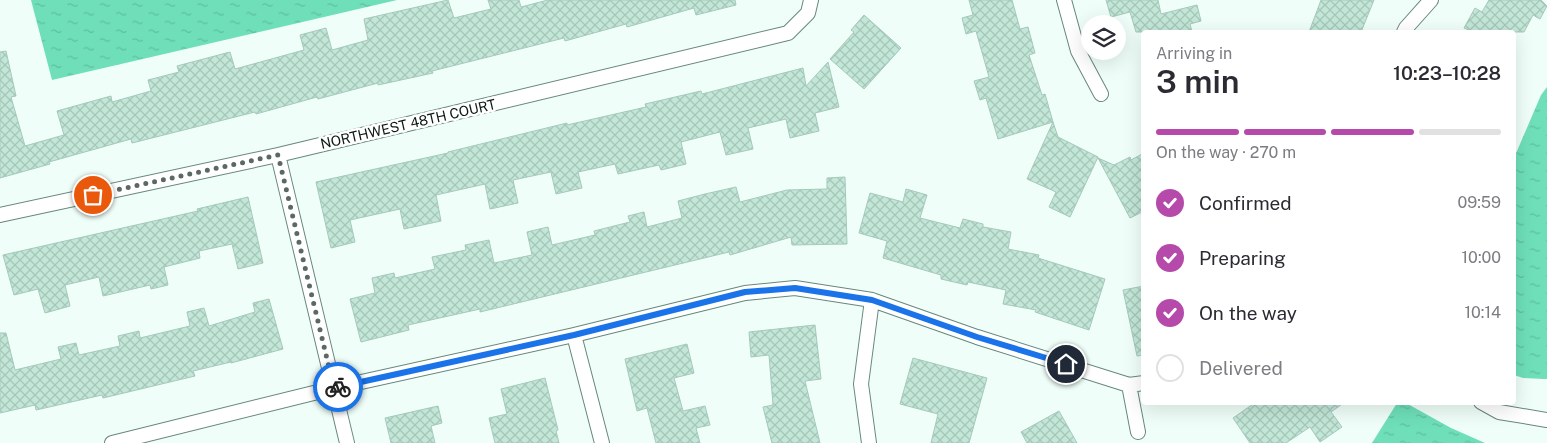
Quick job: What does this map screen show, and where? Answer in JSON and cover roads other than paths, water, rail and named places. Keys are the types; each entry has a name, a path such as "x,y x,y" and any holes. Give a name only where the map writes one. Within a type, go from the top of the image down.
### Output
{"street":[{"path":"1064,0 1078,51 1101,94"},
{"path":"1405,30 1431,0"},
{"name":"NORTHWEST 48TH COURT","path":"0,215 278,155 788,33 809,6"},
{"path":"278,155 346,443"},
{"path":"112,443 334,388 574,335 745,292 795,288 872,300 977,337 1129,385 1141,383"},
{"path":"870,443 861,384 872,300"},
{"path":"574,335 602,443"},
{"path":"1129,385 1138,432"},
{"path":"1486,405 1499,412 1547,420"}],"water":[{"path":"31,0 397,0 52,80"},
{"path":"1547,87 1547,379 1523,378 1516,376 1516,153 1541,95"},
{"path":"1396,405 1410,405 1451,428 1485,443 1372,443"}]}
